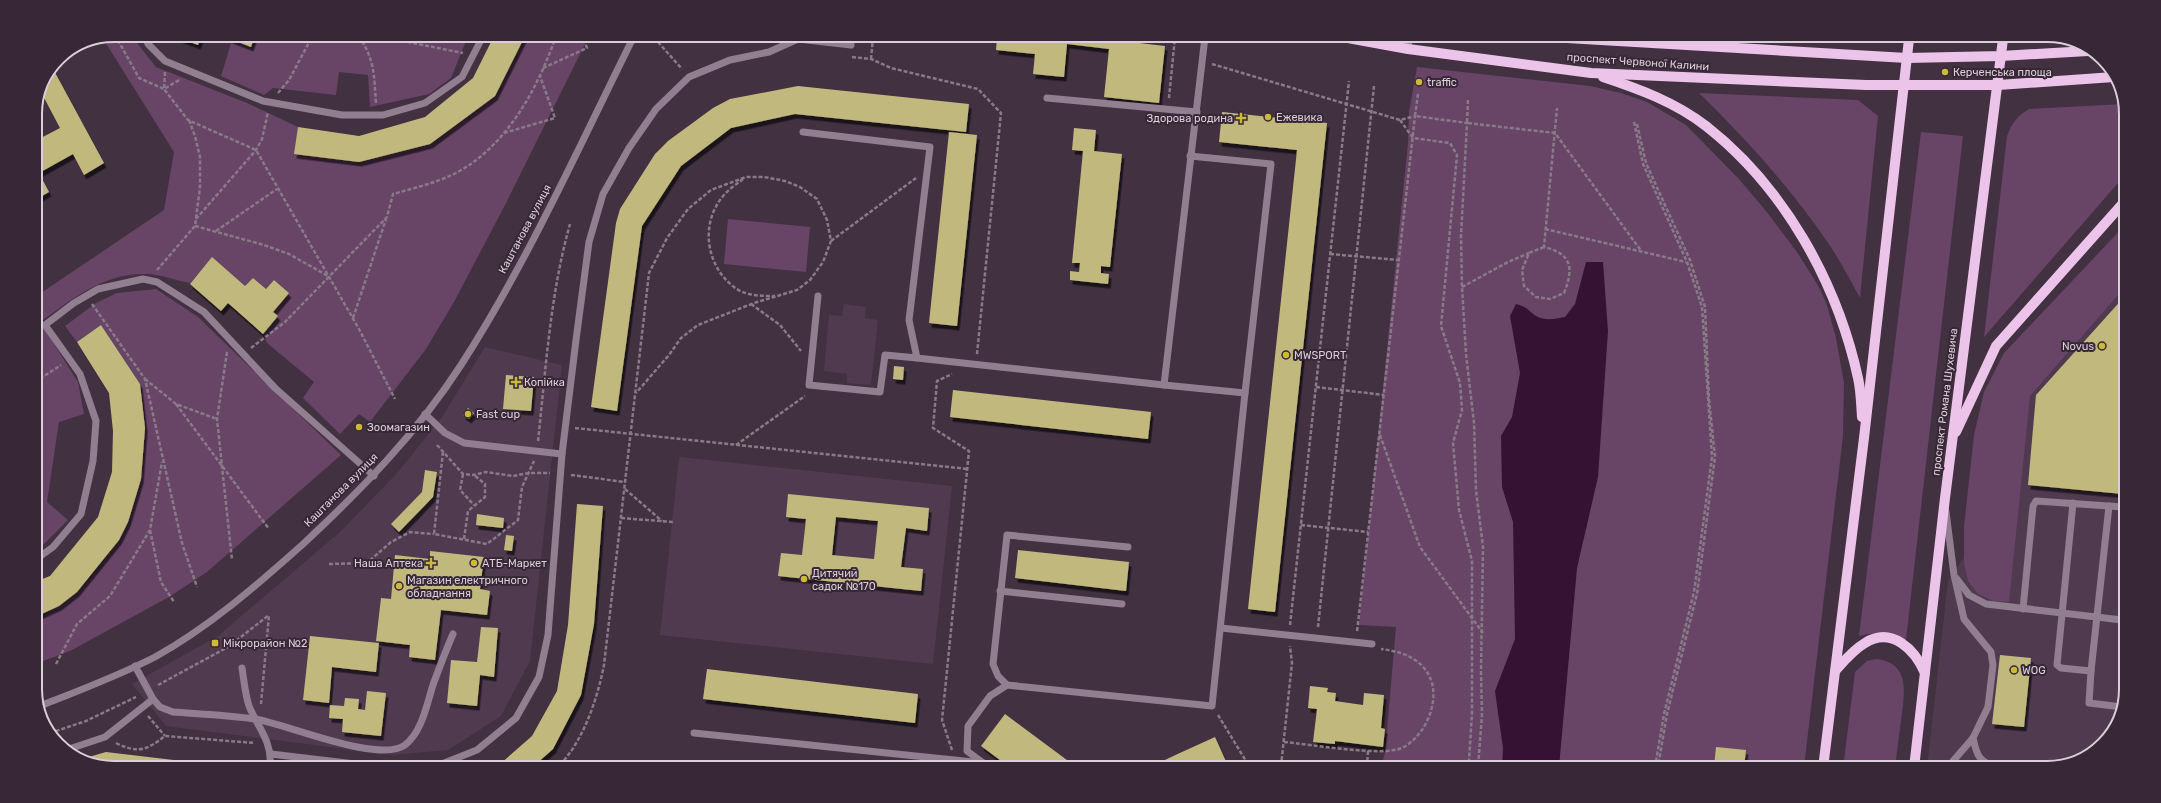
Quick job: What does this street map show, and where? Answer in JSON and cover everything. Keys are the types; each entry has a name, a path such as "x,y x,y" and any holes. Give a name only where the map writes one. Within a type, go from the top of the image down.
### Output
{"main road":[{"name":"проспект Червоної Калини","path":"1370,42 1408,49 1592,73 1866,86 1904,85"},
{"name":"проспект Червоної Калини","path":"1620,42 1907,58"},
{"path":"1824,761 1864,438 1909,42"},
{"name":"проспект Романа Шухевича","path":"1915,761 1945,498 2003,42"},
{"path":"1907,58 2001,56 2083,51"},
{"path":"1592,73 1644,91 1675,106 1706,126 1739,157 1784,207 1811,254 1837,306 1858,379 1864,438"},
{"path":"1904,85 1998,84 2109,77"},
{"path":"1952,442 1996,346 2119,208"},
{"path":"1835,671 1866,642 1878,639 1890,639 1900,642 1911,649 1919,658 1926,673"}],"street":[{"path":"147,42 165,61 270,102 342,115 376,115 425,103 462,77 480,42"},
{"name":"Каштанова вулиця","path":"44,705 93,685 154,657 206,625 271,573 374,476 425,414 461,365 517,269 631,42"},
{"path":"449,761 477,750 516,718 539,677 548,635 562,474 562,454 567,427 589,242 603,194 630,148 656,109 688,77 730,60 769,52 790,42"},
{"path":"828,42 850,45 850,42"},
{"path":"1164,385 1204,42"},
{"path":"1408,49 1409,42"},
{"path":"1047,98 1197,112"},
{"path":"803,132 930,147 908,320 917,358"},
{"path":"1128,547 1007,535 993,664 998,676 1008,685 1212,706 1271,164 1190,156"},
{"path":"42,555 54,547 81,514 93,462 96,422 80,374 45,325 98,289 143,279 148,280 157,282 204,312 275,388 374,476"},
{"path":"818,296 809,384 880,392 885,355 1245,393"},
{"path":"425,414 445,433 464,443 562,454"},
{"path":"1945,498 1954,575 1964,619 1991,652 1993,665 1988,708 1973,738 1953,761"},
{"path":"2023,609 2034,503 2039,500 2119,507"},
{"path":"2072,503 2057,664 2061,668 2091,670"},
{"path":"2109,506 2091,670 2089,703 2117,706"},
{"path":"1954,575 1969,595 1977,600 1996,606 2119,620"},
{"path":"1000,591 1122,604"},
{"path":"1221,628 1372,644"},
{"path":"135,666 153,699 160,707 173,712 255,719 286,726 333,742 385,751 405,745 422,723 434,683 453,634"},
{"path":"242,668 248,704 268,744 271,754 270,761"},
{"path":"981,761 967,750 968,726 990,696 1008,685"},
{"path":"73,748 105,737 153,699"},
{"path":"694,733 963,761"},
{"path":"1973,738 1977,756 1983,761"},
{"path":"271,754 330,761"}],"path":[{"path":"118,42 139,78 164,89 188,120 195,136 200,157 195,226 148,280"},
{"path":"196,219 256,150 262,139 270,102 289,80 309,42"},
{"path":"363,42 369,52 374,73 376,115"},
{"path":"410,42 474,54"},
{"path":"353,318 387,217 392,194 428,184 456,173 480,158 504,133 516,117 543,68 554,42"},
{"path":"543,68 587,48 585,42"},
{"path":"658,42 688,77"},
{"path":"873,42 871,59 891,68 978,89 1001,113 976,364"},
{"path":"1168,110 1175,42"},
{"path":"164,89 165,61"},
{"path":"1202,61 1400,120 1415,116 1555,133 1642,252"},
{"path":"164,89 192,72"},
{"path":"504,133 555,118 539,75"},
{"path":"1282,761 1292,663 1289,635 1349,81"},
{"path":"1316,638 1374,86"},
{"path":"1355,642 1418,94"},
{"path":"1468,100 1461,236 1466,354 1474,423 1476,490 1483,547 1483,633 1481,672 1482,722 1479,761"},
{"path":"1544,247 1557,108"},
{"path":"188,120 256,150 277,189 353,318 395,399"},
{"path":"1400,120 1413,138 1450,143 1457,155 1441,326 1460,383 1462,410 1453,443 1459,510 1472,561 1472,713 1469,761"},
{"path":"1634,122 1643,164 1687,262 1702,307 1712,457 1694,592 1664,714 1658,761"},
{"path":"1637,124 1646,163 1690,260 1705,307 1709,399 1714,457 1697,594 1667,714 1658,761"},
{"path":"830,241 927,170"},
{"path":"746,177 724,194 712,212 708,230 709,246 718,273 735,288 755,295 778,296"},
{"path":"563,761 573,750 598,692 604,665 649,273 667,238 688,209 711,190 746,177 764,177 785,181 800,187 817,199 827,220 830,241 823,262 810,280 797,290 752,304 698,325 681,338 669,355 636,393"},
{"path":"216,231 277,189"},
{"path":"243,354 285,322 387,217"},
{"path":"536,450 555,288 559,263 570,224"},
{"path":"195,226 216,231 289,254 329,276"},
{"path":"1545,230 1687,262"},
{"path":"1462,287 1508,262 1529,253 1544,247 1558,251 1568,260 1571,276 1564,293 1550,299 1536,297 1524,286 1522,270 1529,253"},
{"path":"1330,254 1399,260"},
{"path":"86,296 145,380 176,404 270,529"},
{"path":"752,304 780,325 811,364"},
{"path":"230,339 217,419 232,560"},
{"path":"42,377 70,359"},
{"path":"956,372 937,381 933,428 970,451 942,720 952,750 963,761"},
{"path":"145,380 182,543 197,587"},
{"path":"735,445 820,386"},
{"path":"1316,387 1384,395"},
{"path":"176,404 217,419"},
{"path":"567,427 968,469"},
{"path":"1379,434 1420,547 1483,633"},
{"path":"437,445 463,474 474,475 486,472 513,476 529,473 562,474 625,482"},
{"path":"434,534 443,452"},
{"path":"56,664 77,624 110,596 150,530 162,460"},
{"path":"329,564 367,563 391,542 410,532 434,534 487,544 518,520 522,487 529,473"},
{"path":"463,474 460,490 474,505"},
{"path":"464,539 468,511 485,497 485,484 474,475"},
{"path":"624,488 663,522"},
{"path":"621,518 672,522"},
{"path":"1301,525 1368,532"},
{"path":"150,530 161,582 174,602"},
{"path":"56,731 86,720 148,690 228,647 269,615 261,706"},
{"path":"1284,742 1385,753 1402,748 1422,732 1431,713 1433,688 1425,668 1411,656 1393,650 1372,647 1372,644"},
{"path":"1212,706 1246,761"},
{"path":"105,737 129,749 141,749 152,746 165,736 268,744"},
{"path":"1367,761 1368,751"}],"shaded area":[{"path":"105,42 136,42 156,67 247,103 298,127 295,154 359,162 430,144 495,96 522,42 586,42 505,205 454,302 426,349 370,422 359,414 340,434 303,398 314,382 267,343 263,334 278,317 273,312 289,293 274,280 266,289 253,278 245,286 212,258 190,283 152,274 117,277 103,282 77,296 42,321 42,292 164,210 174,152"},
{"path":"231,42 237,42 251,47 253,42 466,42 451,78 429,94 370,107 368,75 339,72 336,95 273,88 264,95 221,76"},
{"path":"1856,42 1876,42 1875,43"},
{"path":"1417,67 1590,86 1621,93 1647,102 1686,125 1738,178 1766,211 1797,252 1819,287 1827,305 1836,338 1844,383 1843,436 1805,761 1383,761 1385,753 1396,627 1359,625 1408,143 1409,112"},
{"path":"1699,93 1858,100 1878,116 1860,298 1845,270 1799,203 1751,146"},
{"path":"2118,104 2119,182 1984,337 2007,136 2018,117 2029,109"},
{"path":"1921,132 1963,136 1906,640 1889,634 1859,636"},
{"path":"728,219 810,227 806,272 724,264"},
{"path":"2119,231 2119,294 2030,396 2009,602 1993,601 1978,594 1968,581 1964,563 1964,527 1974,435 1984,392 2004,353"},
{"path":"2119,256 2119,689 2117,708 2114,717 2098,740 2079,754 2061,760 1928,761 1948,581 1972,546 1990,408"},
{"path":"1586,262 1603,262 1608,331 1598,477 1577,568 1560,761 1502,761 1503,748 1495,691 1515,639 1513,522 1502,487 1501,436 1512,417 1520,373 1510,316 1516,304 1543,319 1565,317 1575,304"},
{"path":"156,289 198,317 341,455 207,572 169,597 70,651 42,661 42,614 63,603 77,592 105,559 128,522 140,384 101,325 77,342 65,326 96,303 117,293"},
{"path":"844,304 866,307 865,318 878,320 871,385 847,383 847,374 824,371 829,315 842,316"},
{"path":"42,325 78,382 84,414 59,422 47,502 68,520 42,546"},
{"path":"485,347 562,365 530,661 501,716 448,750 392,755 166,726 132,684 218,636 341,531 398,472 442,417"},
{"name":"Дитячий садок №170","path":"679,457 952,486 933,664 660,635"},
{"path":"1876,659 1888,662 1896,667 1901,674 1904,691 1896,761 1844,761 1855,672 1867,661"}],"building":[{"path":"190,42 199,42 198,45"},
{"path":"238,42 253,42 251,47"},
{"path":"491,42 522,42 495,96 430,144 359,162 294,154 298,127 359,136 425,117 473,78"},
{"path":"997,42 1139,42 1165,46 1159,103 1104,97 1109,49 1067,44 1064,77 1033,74 1035,54 996,50"},
{"path":"55,73 104,163 84,175 73,154 42,171 42,137 60,128 44,97 47,86"},
{"path":"798,86 969,104 966,132 795,114 731,128 681,166 642,226 617,411 591,407 616,223 620,209 655,154 668,141 713,108 730,99"},
{"path":"1222,112 1327,123 1275,612 1248,609 1297,150 1219,142"},
{"path":"1074,128 1096,130 1094,151 1122,154 1110,267 1101,266 1101,273 1109,274 1108,284 1070,280 1070,271 1079,272 1080,263 1072,263 1083,151 1072,150"},
{"path":"949,132 977,135 957,326 929,323"},
{"path":"42,179 49,192 42,196"},
{"path":"212,257 245,286 253,278 266,289 274,280 289,293 273,312 278,316 263,334 228,303 221,311 190,284"},
{"name":"Novus","path":"2119,303 2119,494 2028,485 2036,395"},
{"path":"101,325 140,384 145,428 141,479 128,522 119,540 77,592 59,606 42,614 42,579 50,576 98,517 112,472 113,431 109,393 77,342"},
{"path":"894,366 904,367 903,380 893,379"},
{"path":"506,375 534,377 531,411 503,409"},
{"path":"953,390 1151,412 1148,439 950,417"},
{"name":"Fast cup","path":"468,408 474,413 469,419 463,415"},
{"path":"425,470 437,472 433,497 399,532 391,524 422,492"},
{"path":"788,494 929,508 927,531 906,528 901,567 923,569 921,591 778,576 781,553 802,555 806,519 786,517","holes":["836,517 878,521 874,559 832,555"]},
{"path":"577,504 603,506 594,624 581,695 553,749 540,761 504,761 532,736 557,691 568,625"},
{"path":"477,514 504,518 503,528 476,525"},
{"path":"506,535 514,536 512,551 504,550"},
{"path":"1018,550 1129,562 1126,591 1015,578"},
{"path":"430,551 484,557 480,589 490,591 487,615 441,610 435,660 409,657 410,645 376,641 381,598 391,599 395,555 430,559"},
{"path":"481,627 498,628 494,677 480,675 477,706 447,703 451,660 477,662"},
{"path":"310,636 379,643 376,672 332,667 329,703 303,700"},
{"path":"2000,655 2031,658 2024,727 1992,724"},
{"path":"707,669 918,694 915,723 703,699"},
{"path":"1310,686 1328,688 1327,692 1336,693 1335,701 1363,705 1364,693 1384,695 1381,728 1385,729 1383,747 1335,741 1335,744 1313,742 1317,709 1308,708"},
{"path":"367,691 386,693 381,736 342,732 343,719 329,718 330,705 344,706 345,698 359,699 358,709 365,710"},
{"path":"1005,714 1068,761 1001,761 981,746"},
{"path":"1215,737 1226,761 1163,761"},
{"path":"1716,747 1746,750 1745,761 1715,761"},
{"path":"106,752 182,761 109,761 90,757"}],"place":[{"name":"Керченська площа","path":"1945,72"},
{"name":"traffic","path":"1419,82"},
{"name":"Ежевика","path":"1268,117"},
{"name":"Здорова родина","path":"1241,118"},
{"name":"Novus","path":"2102,346"},
{"name":"MWSPORT","path":"1286,355"},
{"name":"Копійка","path":"516,382"},
{"name":"Fast cup","path":"468,414"},
{"name":"Зоомагазин","path":"359,427"},
{"name":"Наша Аптека","path":"431,563"},
{"name":"АТБ-Маркет","path":"474,563"},
{"name":"Дитячий садок №170","path":"804,579"},
{"name":"Магазин електричного обладнання","path":"399,586"},
{"name":"Мікрорайон №2","path":"215,643"},
{"name":"WOG","path":"2014,670"}]}
